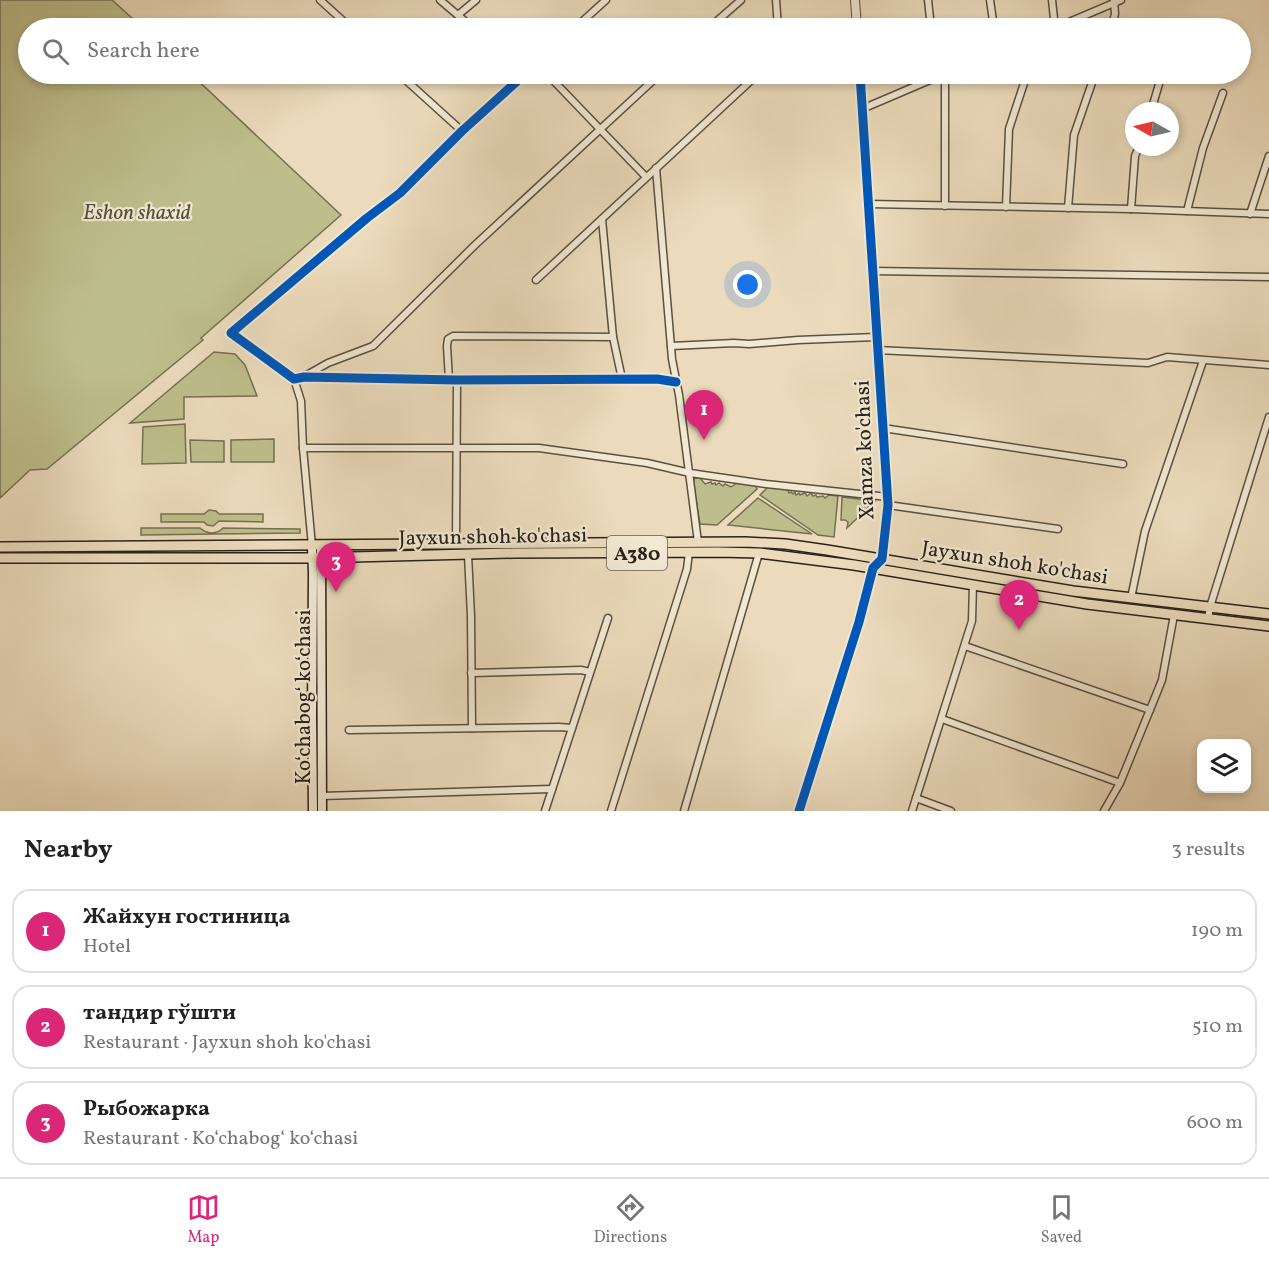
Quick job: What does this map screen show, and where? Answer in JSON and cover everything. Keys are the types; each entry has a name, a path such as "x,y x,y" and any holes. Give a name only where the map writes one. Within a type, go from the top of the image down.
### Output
{"highway":[{"name":"Jayxun shoh ko'chasi","path":"0,547 698,542 785,544 1073,591 1269,614"},
{"path":"42,558 43,547"},
{"path":"210,547 210,558"},
{"name":"Jayxun shoh ko'chasi","path":"0,558 317,558 689,552 759,554 835,562 1087,604 1269,626"}],"main road":[{"name":"Ko‘chabog‘ ko‘chasi","path":"313,811 316,716 316,546"},
{"name":"Ko‘chabog‘ ko‘chasi","path":"316,716 322,811"}],"street":[{"path":"320,0 340,18"},
{"path":"440,0 461,18"},
{"path":"458,15 476,0"},
{"path":"586,18 606,0"},
{"path":"720,18 741,0"},
{"path":"776,0 777,18"},
{"path":"855,0 856,18"},
{"path":"928,0 930,18"},
{"path":"990,0 993,18"},
{"path":"1052,0 1054,18"},
{"path":"1078,18 1116,1 1114,18"},
{"path":"410,84 462,131"},
{"path":"316,546 303,448 301,401 294,379 231,333 400,193 462,131 514,84"},
{"path":"557,84 646,177"},
{"path":"304,377 328,363 373,346 475,245 649,84"},
{"path":"536,280 747,84"},
{"name":"Xamza ko'chasi","path":"861,84 888,501 882,559"},
{"path":"862,109 916,84"},
{"path":"945,84 945,206"},
{"path":"1006,207 1009,129 1024,84"},
{"path":"1068,208 1074,135 1092,84"},
{"path":"1154,102 1159,84"},
{"path":"1187,211 1203,147 1223,93"},
{"path":"1131,209 1136,156"},
{"path":"1250,213 1269,156"},
{"path":"656,168 671,346 698,542"},
{"path":"868,204 1269,214"},
{"path":"602,219 613,336 622,379"},
{"path":"873,271 1269,277"},
{"path":"449,380 447,346 448,339 453,336 613,336"},
{"path":"671,346 734,343 749,345 798,340 876,337"},
{"path":"877,350 1148,363 1167,357 1269,365"},
{"path":"1131,598 1145,531 1203,361"},
{"path":"294,379 304,377 449,380 657,379 676,382"},
{"path":"456,544 457,380"},
{"path":"1208,619 1269,417"},
{"path":"883,428 1123,464"},
{"path":"303,448 539,448 648,463 690,473 888,501 1058,529"},
{"path":"611,811 687,569 689,552"},
{"path":"684,811 759,554"},
{"path":"468,555 472,728"},
{"path":"799,811 859,622 873,568 882,559"},
{"path":"912,811 972,621 974,585"},
{"path":"1104,811 1120,783 1162,680 1174,615"},
{"path":"545,811 608,618"},
{"path":"965,646 1150,710"},
{"path":"471,673 580,670 590,672"},
{"path":"942,719 1120,783"},
{"path":"349,730 572,728"},
{"path":"322,796 552,789"},
{"path":"916,798 951,811"}],"green space":[{"name":"Eshon shaxid","path":"0,0 112,0 132,18 18,18 18,84 202,84 341,215 201,338 203,340 47,469 30,470 0,498"},
{"path":"214,352 235,354 245,365 257,396 184,397 184,419 130,423"},
{"path":"185,424 186,463 142,464 143,427"},
{"path":"274,439 274,462 231,462 231,440"},
{"path":"190,440 224,441 224,462 191,462"},
{"path":"695,478 700,478 705,484 711,482 731,487 737,483 755,485 757,489 717,525 700,524 693,482"},
{"path":"768,487 787,489 789,493 795,492 796,495 805,493 807,496 811,493 813,496 825,498 829,495 838,496 834,537 818,535 760,495"},
{"path":"842,497 875,501 847,528 848,522 841,520"},
{"path":"758,498 812,534 728,525"},
{"path":"209,510 219,514 263,514 263,522 219,521 213,526 204,522 161,522 161,514 204,514"},
{"path":"141,528 200,528 212,533 223,528 300,529 300,533 141,535"}],"cycle path":[{"path":"514,84 462,131 400,193 231,333 294,379 304,377 457,380 657,379 676,382"},
{"path":"799,811 859,622 873,568 882,559 888,505 861,84"}],"place":[{"name":"Жайхун гостиница","path":"704,440"},
{"name":"Рыбожарка","path":"336,592"},
{"name":"тандир гўшти","path":"1019,630"}]}
